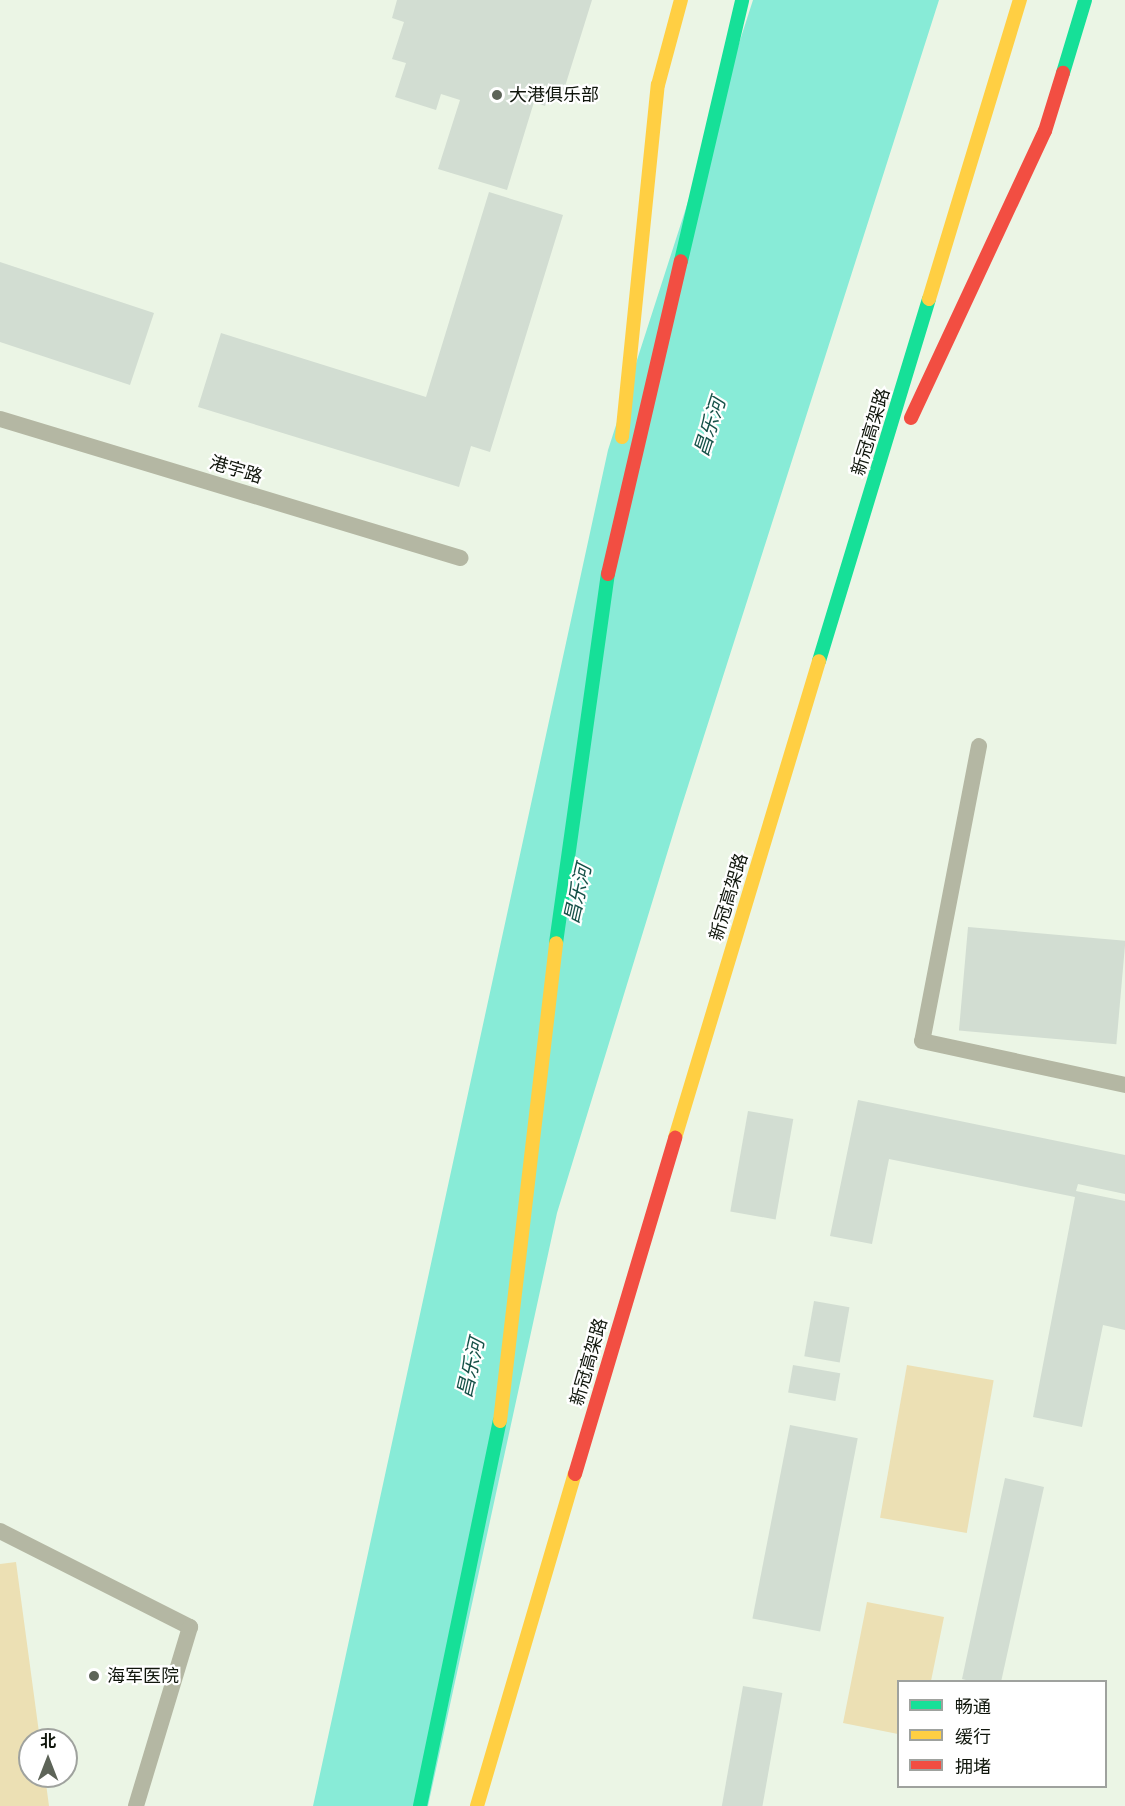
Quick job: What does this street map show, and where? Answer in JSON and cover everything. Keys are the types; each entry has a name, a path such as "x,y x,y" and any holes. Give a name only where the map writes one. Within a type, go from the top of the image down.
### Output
{"highway":[{"path":"420,1806 499,1425 544,1030 608,572 658,85 681,0"},
{"path":"608,572 742,0"},
{"name":"新冠高架路","path":"477,1806 636,1266 1020,0"},
{"path":"860,529 1045,131 1085,0"}],"lane":[{"name":"港宇路","path":"0,419 461,558"},
{"path":"979,746 922,1041 1125,1085"},
{"path":"0,1531 190,1628 135,1806"}],"shaded area":[{"path":"907,1365 994,1380 967,1533 880,1518"},
{"path":"16,1562 38,1728 18,1728 18,1788 47,1788 49,1806 0,1806 0,1564"},
{"path":"867,1602 944,1617 931,1680 897,1680 897,1734 843,1723"}],"water":[{"name":"昌乐河","path":"753,0 939,0 681,808 557,1213 428,1806 313,1806 608,450"}],"building":[{"name":"大港俱乐部","path":"397,0 592,0 562,96 550,92 545,106 534,102 507,190 438,169 460,100 441,94 436,110 395,97 406,63 392,59 404,22 392,18"},
{"path":"489,192 563,215 490,452 471,446 459,487 198,407 221,333 426,397"},
{"path":"0,262 154,313 130,385 0,342"},
{"path":"968,927 1125,941 1116,1044 959,1031"},
{"path":"858,1100 1125,1155 1125,1194 1078,1184 1076,1191 1125,1201 1125,1330 1103,1325 1082,1427 1033,1417 1075,1197 889,1159 872,1244 830,1236"},
{"path":"748,1111 793,1119 776,1219 730,1211"},
{"path":"814,1301 849,1307 840,1362 804,1356"},
{"path":"793,1365 840,1373 835,1401 788,1393"},
{"path":"790,1425 858,1438 820,1632 752,1618"},
{"path":"1005,1478 1044,1487 1001,1680 962,1679"},
{"path":"743,1686 782,1693 762,1806 722,1806"}],"traffic: fast":[{"path":"681,261 742,0"},
{"path":"1063,73 1085,0"},
{"path":"819,661 929,299"},
{"path":"556,943 608,574"},
{"path":"420,1806 500,1421"}],"traffic: slow":[{"path":"622,437 658,85 681,0"},
{"path":"929,299 1020,0"},
{"path":"675,1138 819,661"},
{"path":"500,1421 556,943"},
{"path":"477,1806 575,1474"}],"traffic: jam":[{"path":"911,418 1045,131 1063,73"},
{"path":"608,574 681,261"},
{"path":"575,1474 675,1138"}],"place":[{"name":"大港俱乐部","path":"497,95"},
{"name":"海军医院","path":"94,1676"}]}
